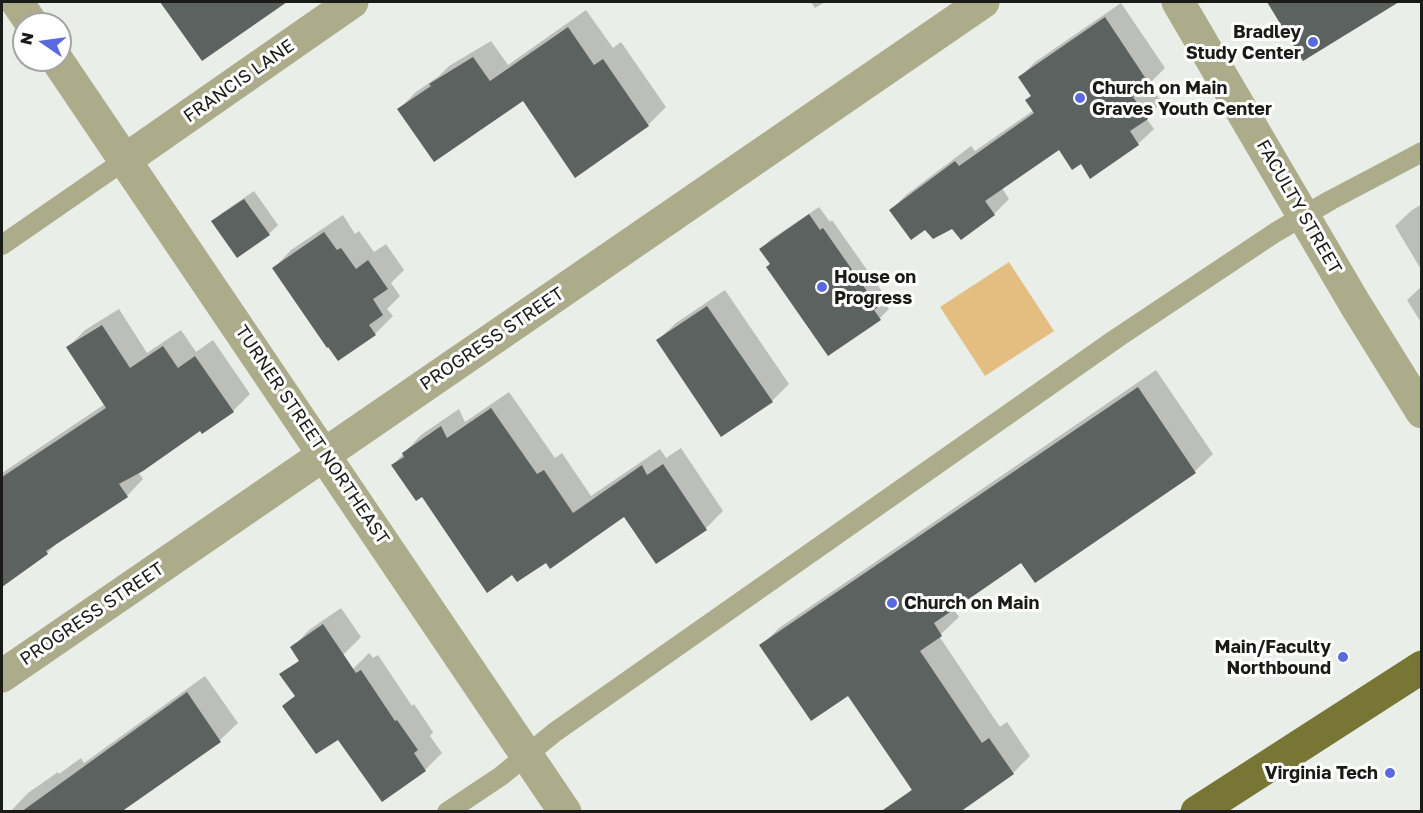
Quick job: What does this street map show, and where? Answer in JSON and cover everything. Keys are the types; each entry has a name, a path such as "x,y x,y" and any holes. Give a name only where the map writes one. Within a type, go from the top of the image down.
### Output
{"main road":[{"path":"1197,812 1422,667"}],"street":[{"name":"FRANCIS LANE","path":"125,160 352,2"},
{"name":"PROGRESS STREET","path":"2,676 983,2"},
{"name":"FACULTY STREET","path":"1178,2 1422,412"},
{"name":"TURNER STREET NORTHEAST","path":"65,72 565,812"}],"lane":[{"path":"447,812 501,776 555,732 1117,338 1304,215 1422,152"},
{"path":"2,245 125,160"}],"shaded area":[{"path":"1009,262 1054,331 985,376 940,307"}],"building":[{"path":"160,2 287,2 202,61"},
{"name":"Bradley Study Center","path":"1267,2 1399,2 1303,61"},
{"name":"Church on Main Graves Youth Center","path":"1105,17 1150,85 1133,97 1148,119 1130,131 1139,145 1090,179 1081,164 1072,170 1059,150 985,201 995,215 961,240 952,229 933,239 925,230 911,240 889,210 955,161 959,166 1034,113 1025,100 1031,96 1018,77"},
{"path":"568,27 594,65 603,59 649,126 575,178 523,101 434,162 397,109 431,86 429,84 473,57 490,81"},
{"path":"244,199 270,235 237,258 211,221"},
{"name":"House on Progress","path":"809,214 820,230 823,228 878,307 874,310 881,320 828,356 766,267 770,264 759,249"},
{"path":"324,232 337,250 341,248 356,269 368,260 388,289 373,299 383,315 369,325 376,335 338,361 272,268"},
{"path":"707,306 773,402 721,437 656,340"},
{"path":"102,325 130,368 163,346 178,368 195,356 234,412 202,434 200,431 143,471 119,484 128,497 46,551 48,554 2,587 2,477 106,408 66,347"},
{"name":"Church on Main","path":"1138,387 1196,473 1035,583 1021,563 934,623 942,636 920,651 982,743 989,738 1014,774 960,812 880,812 912,790 848,696 811,721 759,645"},
{"path":"491,408 537,474 544,470 573,513 642,465 647,475 663,464 707,530 656,564 624,517 550,569 546,563 517,582 512,575 487,593 422,497 416,501 391,465 404,457 402,453 441,426 447,438"},
{"path":"323,624 356,673 361,670 395,721 397,720 418,750 414,753 426,771 382,802 338,740 316,754 282,706 295,696 279,674 299,661 290,647"},
{"path":"187,692 221,742 121,812 21,812"}],"place":[{"name":"Bradley Study Center","path":"1313,42"},
{"name":"Church on Main Graves Youth Center","path":"1080,98"},
{"name":"House on Progress","path":"822,287"},
{"name":"Church on Main","path":"892,603"},
{"name":"Main/Faculty Northbound","path":"1343,657"},
{"name":"Virginia Tech","path":"1390,773"}]}
